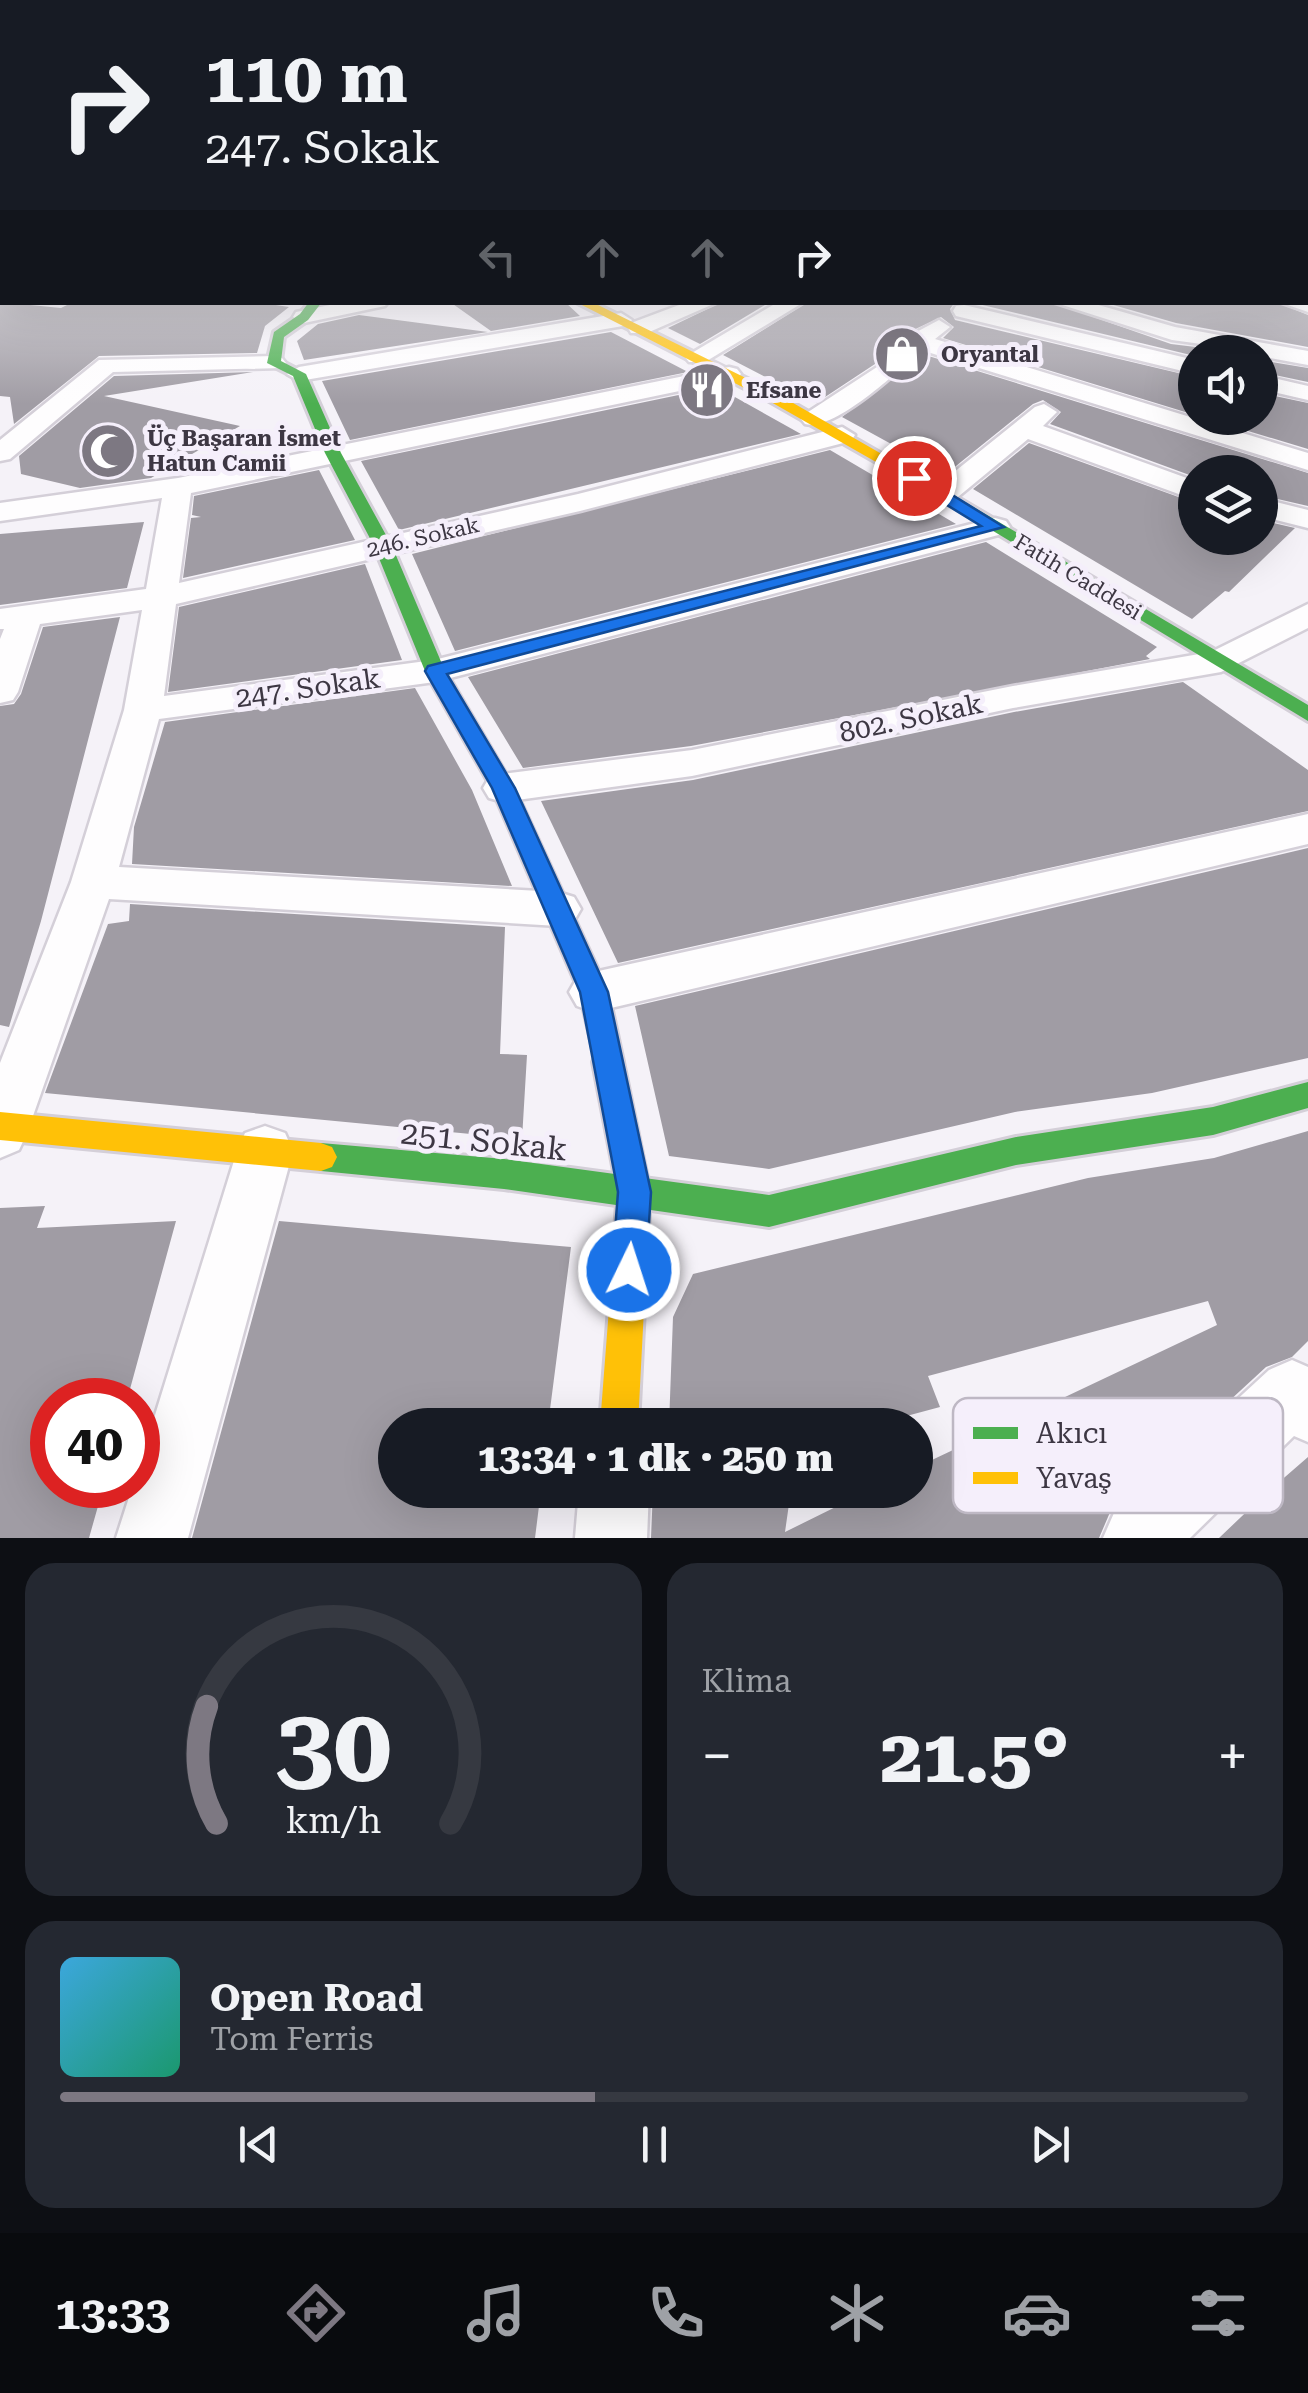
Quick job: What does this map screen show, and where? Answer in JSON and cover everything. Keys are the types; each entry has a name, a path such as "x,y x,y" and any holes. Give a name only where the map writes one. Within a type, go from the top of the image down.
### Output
{"street":[{"path":"274,363 278,335 310,310 352,305"},
{"name":"Fatih Caddesi","path":"589,305 814,419 1308,714"},
{"path":"0,453 107,365 117,362 274,363 300,374 630,324 697,305"},
{"path":"697,357 789,305"},
{"path":"1074,305 1172,333 1308,358"},
{"path":"814,419 885,372 917,341 970,306 1178,361"},
{"path":"917,341 1308,462"},
{"path":"300,374 333,454 383,546 435,671 504,788 594,992 634,1192 619,1408"},
{"path":"0,512 178,487 729,374"},
{"path":"1278,386 1308,393"},
{"path":"943,495 1068,390"},
{"path":"1026,429 1178,485"},
{"name":"246. Sokak","path":"12,618 161,598 580,502 842,435"},
{"path":"1153,477 1221,436"},
{"path":"1,1128 92,882 143,710 178,487"},
{"path":"1278,512 1308,519"},
{"name":"247. Sokak","path":"143,710 435,671 995,527"},
{"name":"802. Sokak","path":"504,788 692,763 1013,697 1221,662 1308,614"},
{"path":"0,692 12,618"},
{"path":"594,992 1308,829"},
{"path":"92,882 558,908"},
{"name":"251. Sokak","path":"1,1128 504,1174 769,1210 1016,1151 1213,1121 1308,1095"},
{"path":"152,1538 266,1151"},
{"path":"1283,1401 1292,1392 1308,1408"},
{"path":"611,1538 613,1508"},
{"path":"1139,1538 1165,1513"}],"building":[{"path":"0,305 289,307 265,326 257,353 99,356 14,424 10,397 0,396"},
{"path":"454,305 568,305 580,316 491,331"},
{"path":"716,305 765,305 700,344 668,328"},
{"path":"803,305 953,305 950,309 955,320 1178,373 1178,410 943,338 954,327 941,317 907,333 875,364 816,403 723,355"},
{"path":"982,305 1059,305 1178,345 1178,352"},
{"path":"1113,305 1283,305 1308,315 1308,347 1278,342 1278,335 1242,335 1176,323"},
{"path":"359,315 488,332 304,360 297,341 318,324"},
{"path":"611,332 688,372 350,440 322,381"},
{"path":"922,354 1250,455 1178,455 1178,471 1050,424 1061,412 1043,400 946,474 842,417"},
{"path":"1278,363 1308,368 1308,382 1278,376"},
{"path":"253,372 104,396 240,426 151,478 80,488 21,474 19,456 114,376"},
{"path":"717,387 801,434 399,530 361,461"},
{"path":"1278,397 1308,403 1308,449 1261,435 1278,435"},
{"path":"1029,443 1178,497 1178,555 1267,555 1229,592 1225,591 1192,619 973,489"},
{"path":"830,450 956,524 455,651 412,554"},
{"path":"1278,464 1308,473 1308,506 1278,499"},
{"path":"319,470 355,540 183,578 191,518 201,517 192,515 194,496"},
{"path":"144,522 127,588 0,605 0,534"},
{"path":"1278,524 1295,528 1278,544"},
{"path":"986,542 1157,647 1146,656 1150,659 691,746 523,768 468,677"},
{"path":"365,564 402,660 168,692 179,607"},
{"path":"120,617 41,921 9,1027 0,1025 0,706 14,704 21,694 43,627"},
{"path":"1183,682 1308,770 1308,811 618,963 541,801 693,780 1014,712"},
{"path":"415,688 472,790 512,886 132,864 134,827 165,722"},
{"path":"1308,848 1308,1058 1152,1093 1015,1112 769,1169 669,1156 635,1006"},
{"path":"130,904 505,927 500,1054 527,1055 522,1139 45,1093 108,924 129,921"},
{"path":"1308,1131 1308,1341 1292,1357 1266,1367 1232,1398 1063,1398 1217,1325 1208,1301 928,1376 940,1407 933,1409 670,1408 673,1317 693,1274 1088,1178 1214,1158"},
{"path":"45,1206 37,1228 176,1221 133,1378 30,1378 30,1508 97,1508 89,1538 0,1538 0,1208"},
{"path":"279,1221 571,1247 550,1408 378,1408 378,1508 539,1508 535,1538 192,1538"},
{"path":"953,1450 953,1513 1110,1513 1099,1538 651,1538 652,1508 788,1508 785,1532 834,1508 933,1508 933,1459"},
{"path":"1308,1457 1308,1538 1219,1538 1245,1513 1283,1513 1283,1479"}],"traffic: fast":[{"path":"314,305 278,335 274,363 299,374 333,453 383,546 435,671 503,788 594,992 608,1062"},
{"path":"938,491 1308,714"},
{"path":"321,1157 504,1174 769,1211 1016,1151 1213,1121 1308,1095"}],"traffic: slow":[{"path":"588,305 769,395 938,491"},
{"path":"608,1062 634,1192 620,1408"},
{"path":"0,1126 321,1157"}],"place":[{"name":"Oryantal","path":"902,354"},
{"name":"Efsane","path":"707,390"},
{"name":"Üç Başaran İsmet Hatun Camii","path":"108,451"}],"route":[{"path":"629,1270 634,1192 594,992 504,788 435,671 995,527 914,478"}]}
